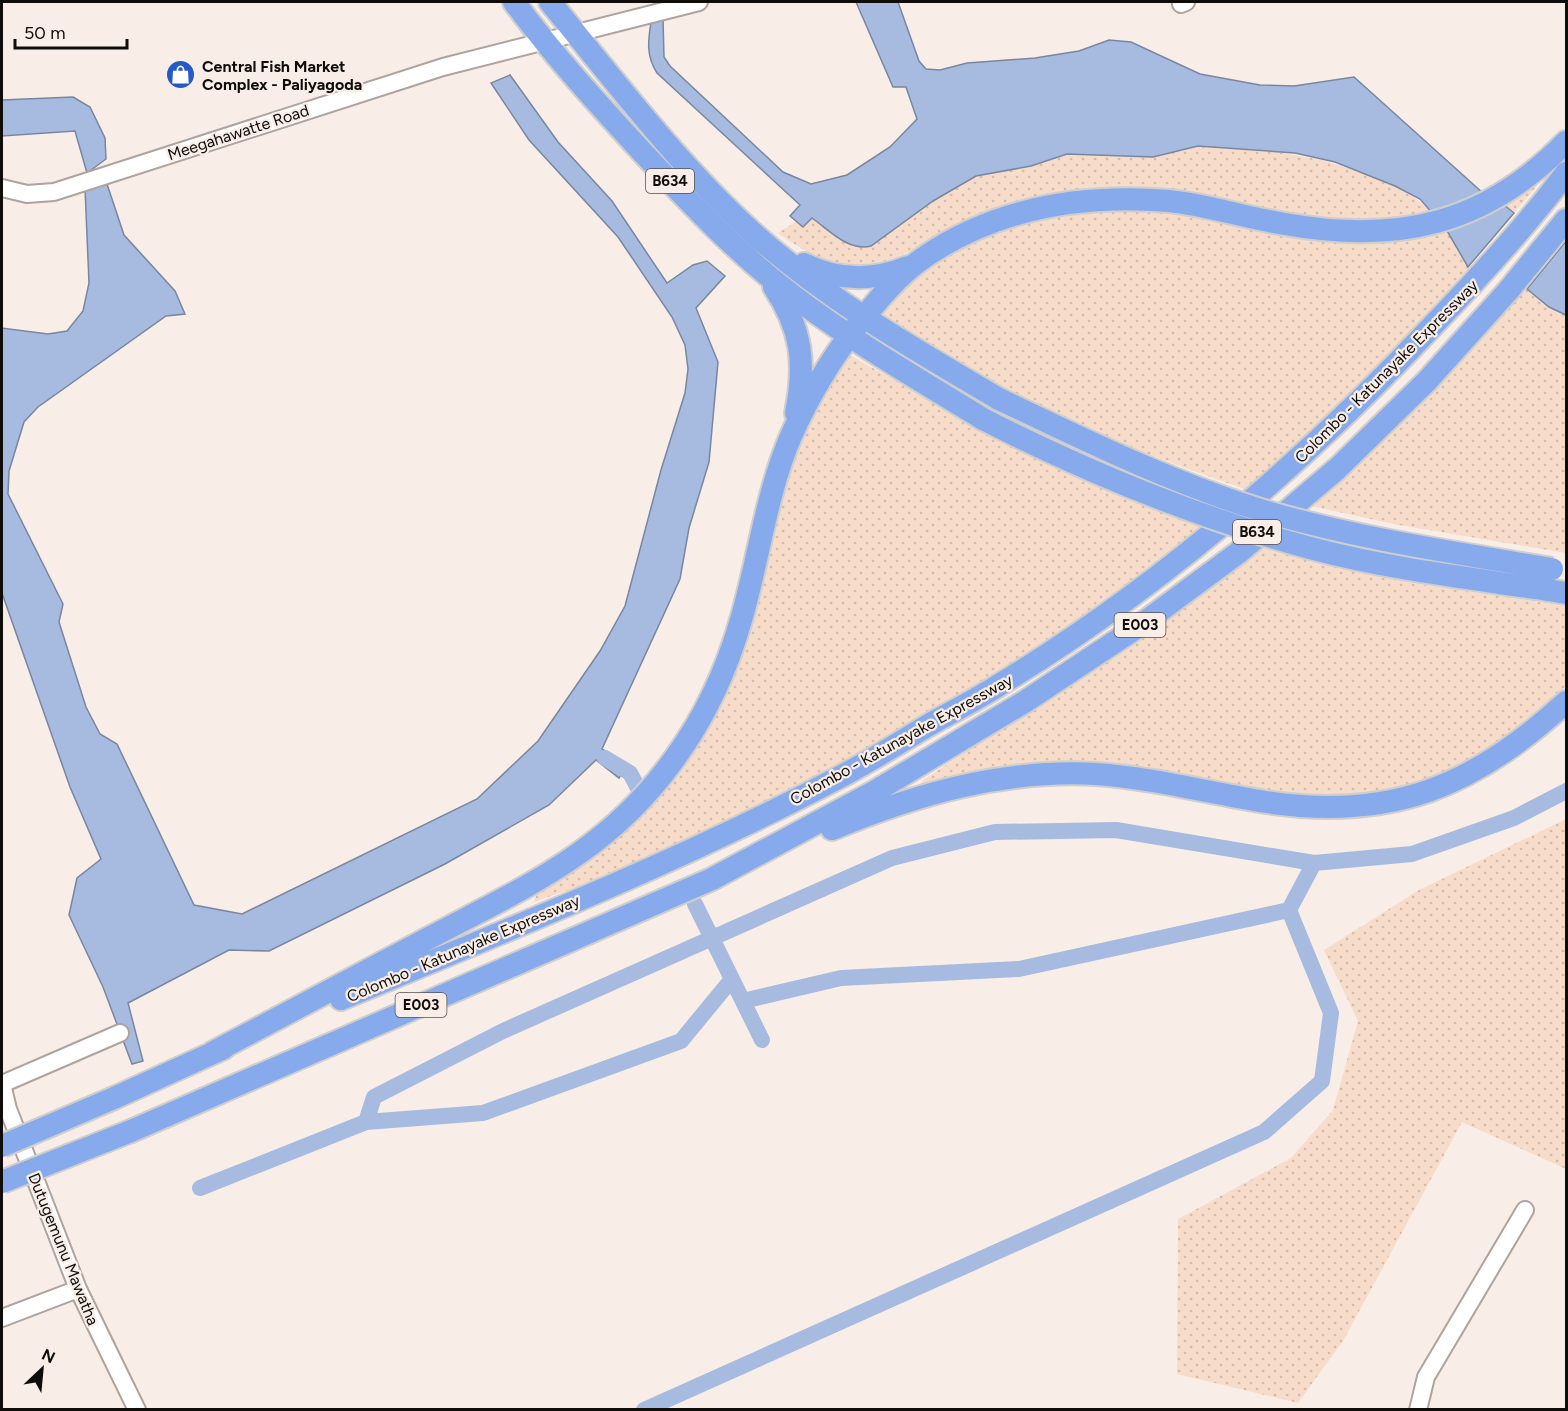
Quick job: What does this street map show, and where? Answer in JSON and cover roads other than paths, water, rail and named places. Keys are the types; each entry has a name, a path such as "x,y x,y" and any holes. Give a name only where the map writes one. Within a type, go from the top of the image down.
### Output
{"highway":[{"name":"B634","path":"514,2 544,43 726,240 849,337 983,419 1058,457 1133,489 1240,528 1315,549 1401,568 1558,581"},
{"name":"B634","path":"550,2 662,138 768,245 863,318 999,399 1143,466 1266,511 1558,581"},
{"path":"768,245 835,276 885,275 922,259 946,244 1007,217 1047,204 1109,200 1171,201 1286,225 1379,233 1425,226 1479,209 1515,187 1566,142"},
{"name":"Colombo - Katunayake Expressway","path":"2,1146 212,1053 617,884 702,845 838,778 1000,685 1134,593 1293,465 1393,369 1483,273 1540,208 1566,173"},
{"name":"Colombo - Katunayake Expressway","path":"2,1182 130,1131 712,879 959,744 1152,617 1238,553 1338,468 1427,381 1508,291 1566,221"},
{"path":"212,1053 546,877 599,841 660,779 692,733 726,664 741,620 778,473 792,435 840,347 884,292 922,259"},
{"path":"765,273 791,316 802,357 801,384 792,435"},
{"path":"712,879 893,804 953,787 1029,774 1096,774 1269,802 1334,807 1384,804 1436,789 1472,774 1514,747 1566,702"}],"street":[{"path":"577,34 699,2"},
{"name":"Meegahawatte Road","path":"2,188 27,194 54,192 442,67 577,34"},
{"path":"2,1084 120,1033"},
{"name":"Dutugemunu Mawatha","path":"2,1084 8,1109 78,1289 137,1410"},
{"path":"1418,1410 1426,1377 1525,1210"},
{"path":"2,1318 78,1289"}],"water":[{"path":"856,2 898,2 919,61 926,69 940,70 967,63 1035,58 1079,51 1109,40 1131,42 1200,74 1260,85 1294,86 1354,77 1484,194 1434,215 1420,199 1395,186 1335,162 1295,153 1198,146 1153,157 1067,154 1031,166 976,176 933,201 871,246 855,246 840,239 812,218 803,227 790,216 800,205 657,73 649,54 649,42 651,22 663,19 664,57 670,66 783,172 811,184 847,175 890,147 917,119 906,87 893,87"},
{"path":"510,75 558,142 612,201 667,283 693,265 707,261 725,276 696,308 718,362 709,462 689,528 680,579 602,749 627,764 619,778 596,760 549,805 445,864 269,951 229,950 128,1003 143,1061 132,1064 103,987 69,915 77,878 101,859 70,787 2,593 2,328 48,334 67,331 83,311 89,283 85,188 106,181 124,235 175,291 185,314 166,316 38,407 24,422 9,471 8,494 63,604 59,622 86,707 100,734 117,744 194,905 242,914 477,799 538,741 600,651 625,606 661,470 685,393 688,369 685,345 672,317 618,237 529,140 491,83"},
{"path":"73,97 90,107 105,138 106,159 87,173 75,131 2,136 2,100"},
{"path":"1503,204 1514,213 1468,267 1446,229"},
{"path":"1566,241 1566,315 1549,307 1527,289"}],"waterway":[{"path":"605,758 630,773 638,788"},
{"path":"644,1410 1264,1132 1322,1081 1331,1013 1289,910 1314,863 1412,854 1514,818 1566,791"},
{"path":"366,1122 374,1097 503,1031 892,858 995,832 1116,830 1314,863"},
{"path":"695,904 762,1040"},
{"path":"743,1001 841,978 1019,969 1289,910"},
{"path":"200,1188 366,1122 483,1113 681,1041 732,979"}],"place":[{"name":"Central Fish Market Complex - Paliyagoda","path":"181,75"}]}
